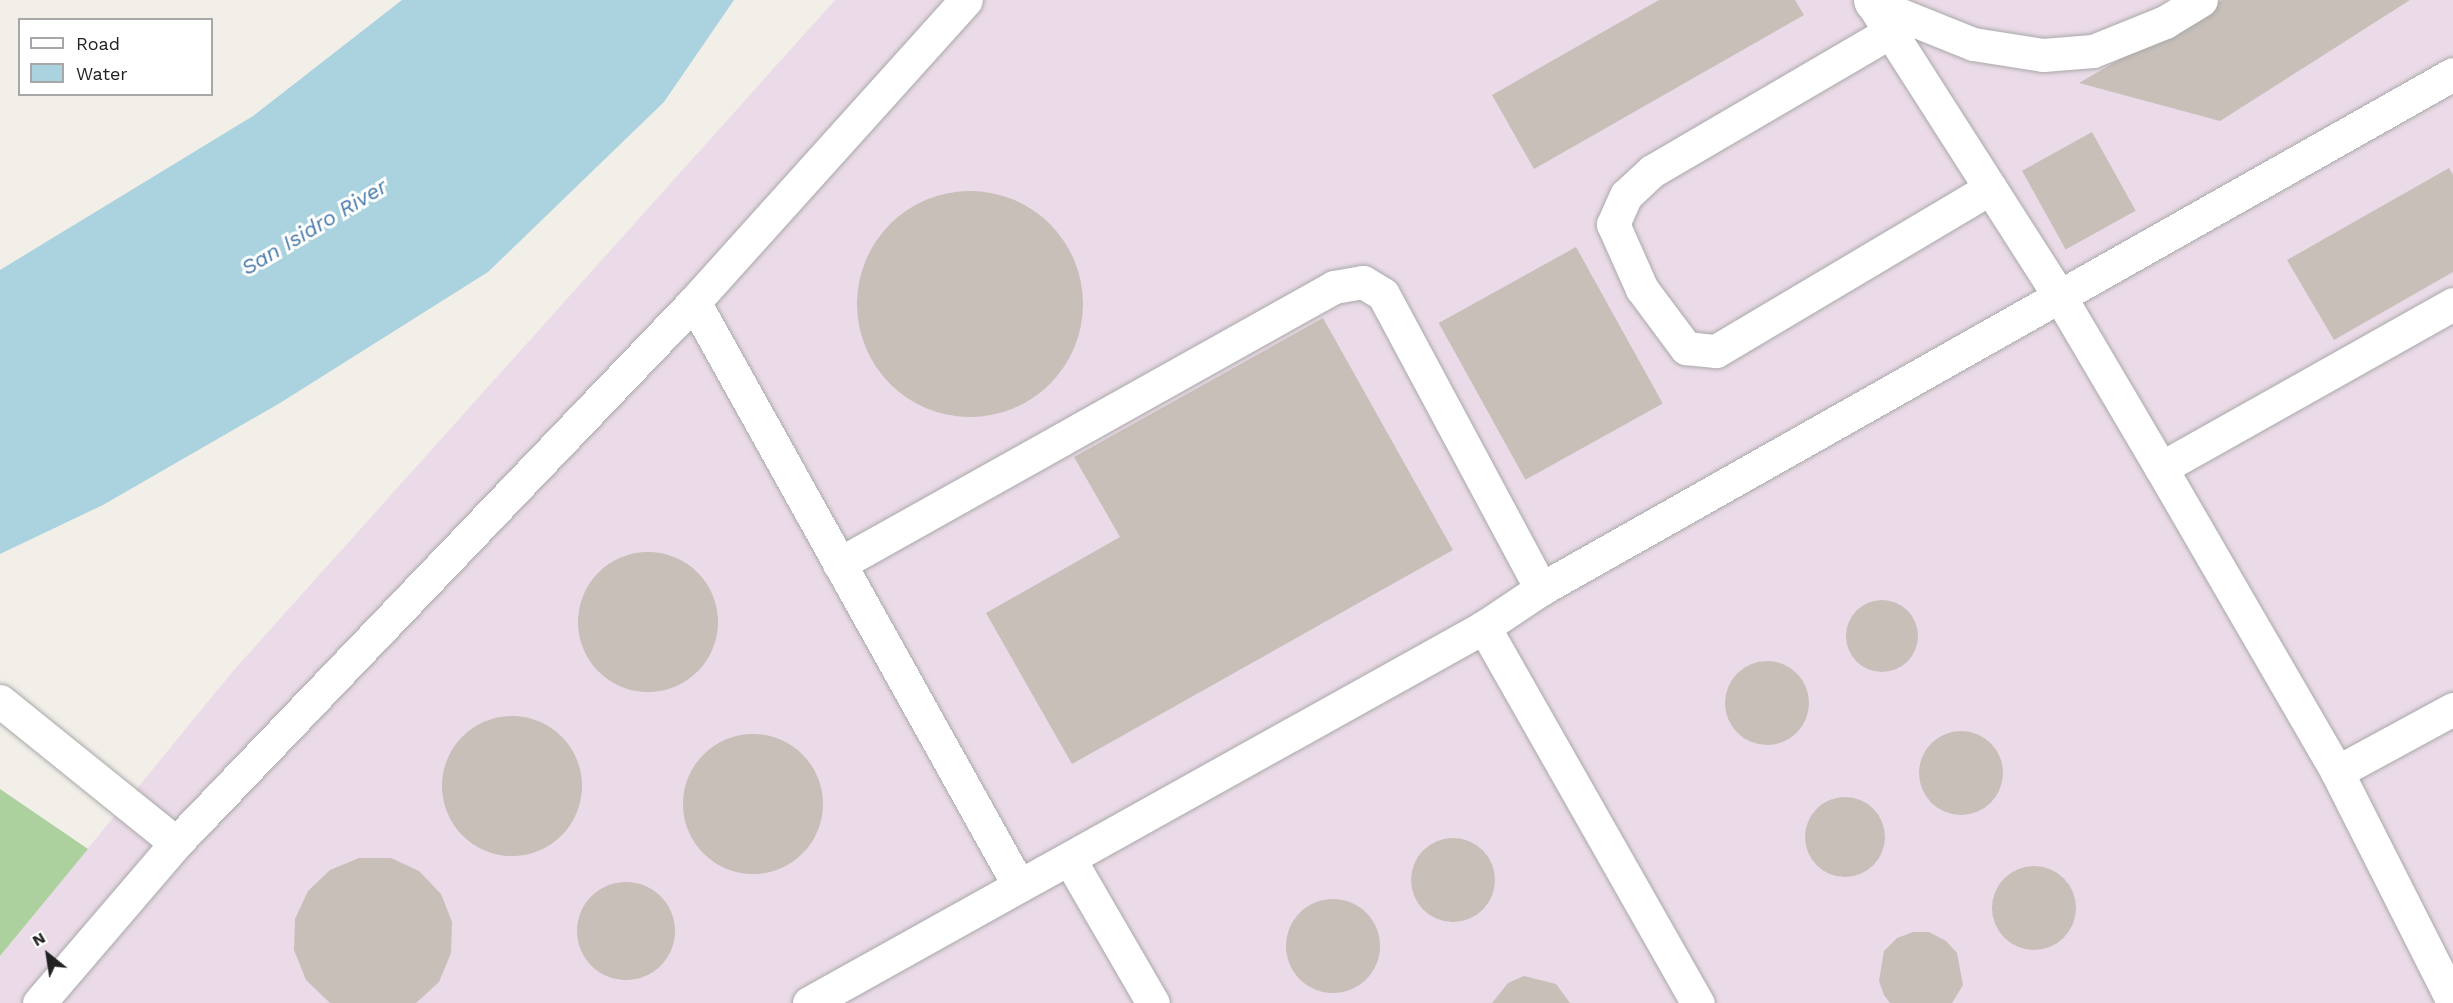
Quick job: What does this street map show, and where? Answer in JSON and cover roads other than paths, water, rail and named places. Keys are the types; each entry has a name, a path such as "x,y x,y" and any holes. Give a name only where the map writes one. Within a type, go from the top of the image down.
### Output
{"lane":[{"path":"39,1003 176,843 693,302 966,0"},
{"path":"1870,1 1973,44 2043,55 2093,51 2164,22 2201,0"},
{"path":"1870,1 2059,295 2161,468 2337,772 2453,1002"},
{"path":"1890,32 1652,171 1626,195 1613,224 1642,289 1686,348 1716,351 1990,188"},
{"path":"808,1003 1070,860 1484,627 1541,589 2453,74"},
{"path":"839,564 1334,286 1363,282 1383,294 1541,589"},
{"path":"693,302 1019,886"},
{"path":"2161,468 2453,304"},
{"path":"1484,627 1698,1003"},
{"path":"4,704 176,843"},
{"path":"2337,772 2453,709"},
{"path":"1070,860 1153,1003"}],"water":[{"name":"San Isidro River","path":"402,0 734,0 664,102 488,272 280,403 103,505 0,554 0,270 253,116"}]}
